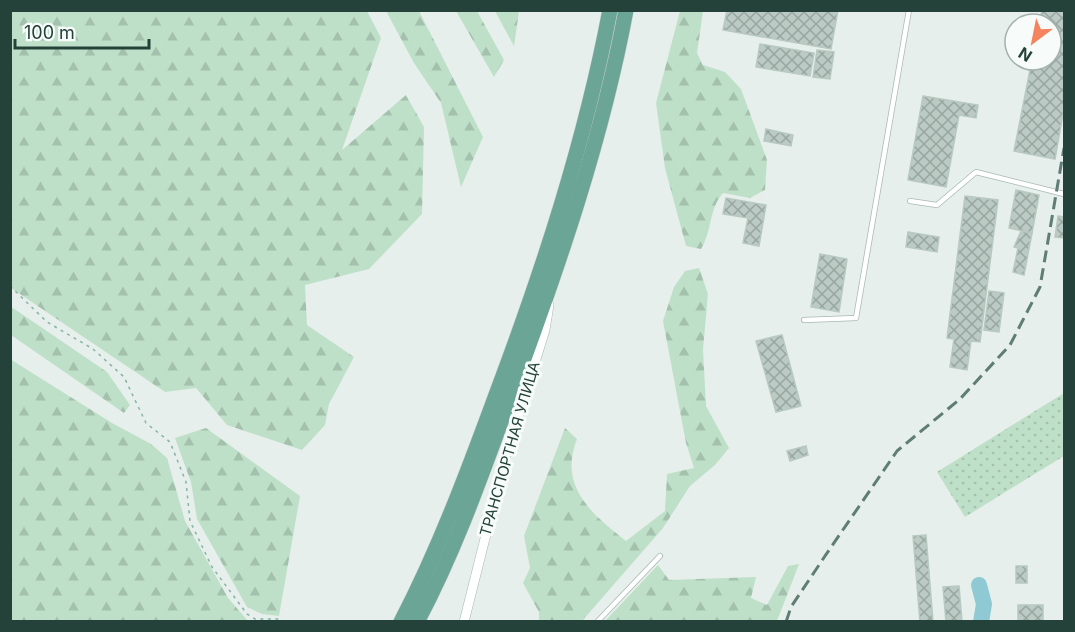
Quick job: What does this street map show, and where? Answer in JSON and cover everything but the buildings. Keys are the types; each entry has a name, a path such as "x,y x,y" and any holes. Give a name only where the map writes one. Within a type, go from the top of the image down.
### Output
{"main road":[{"path":"401,621 452,511 538,281 569,182 610,10"},
{"path":"417,621 473,496 555,275 582,185 626,10"}],"street":[{"name":"ТРАНСПОРТНАЯ УЛИЦА","path":"464,621 506,455 544,330 555,275"}],"lane":[{"path":"804,320 856,318 909,10"},
{"path":"910,201 937,205 976,172 1065,194"},
{"path":"597,621 660,556"}],"path":[{"path":"10,286 47,322 93,349 124,377 146,423 154,432 171,442 186,482 190,521 212,567 247,614 255,619 280,620"}],"green space":[{"path":"11,10 367,11 381,38 342,150 406,95 424,127 422,214 369,269 305,285 307,325 354,357 329,404 325,425 302,450 227,425 196,388 165,392 11,288"},
{"path":"386,11 419,11 483,137 461,187 441,103 414,63"},
{"path":"456,11 477,11 504,60 494,77"},
{"path":"495,11 519,11 514,46"},
{"path":"680,11 703,11 697,53 703,65 725,72 741,89 767,160 765,190 750,198 723,193 715,206 701,249 686,246 665,168 656,103"},
{"path":"699,268 708,294 703,349 706,406 729,448 715,465 690,486 663,528 582,621 539,621 539,612 523,583 530,568 524,536 565,428 577,439 572,456 572,471 575,485 582,498 601,520 626,541 665,511 667,474 694,468 686,443 663,321 674,287 685,271"},
{"path":"10,306 107,372 130,405 124,413 11,335"},
{"path":"10,359 112,423 151,444 167,458 185,521 228,598 248,621 11,621"},
{"path":"1064,393 1064,456 965,517 937,472"},
{"path":"206,428 300,496 279,616 262,614 247,607 197,519 191,482 175,438"},
{"path":"799,564 777,621 605,621 658,565 669,580 756,577 751,598 767,605 788,566"}],"waterway":[{"path":"979,585 984,604 981,622"}],"railway":[{"path":"786,622 791,607 897,451 960,399 1010,345 1040,287 1064,148"}]}
